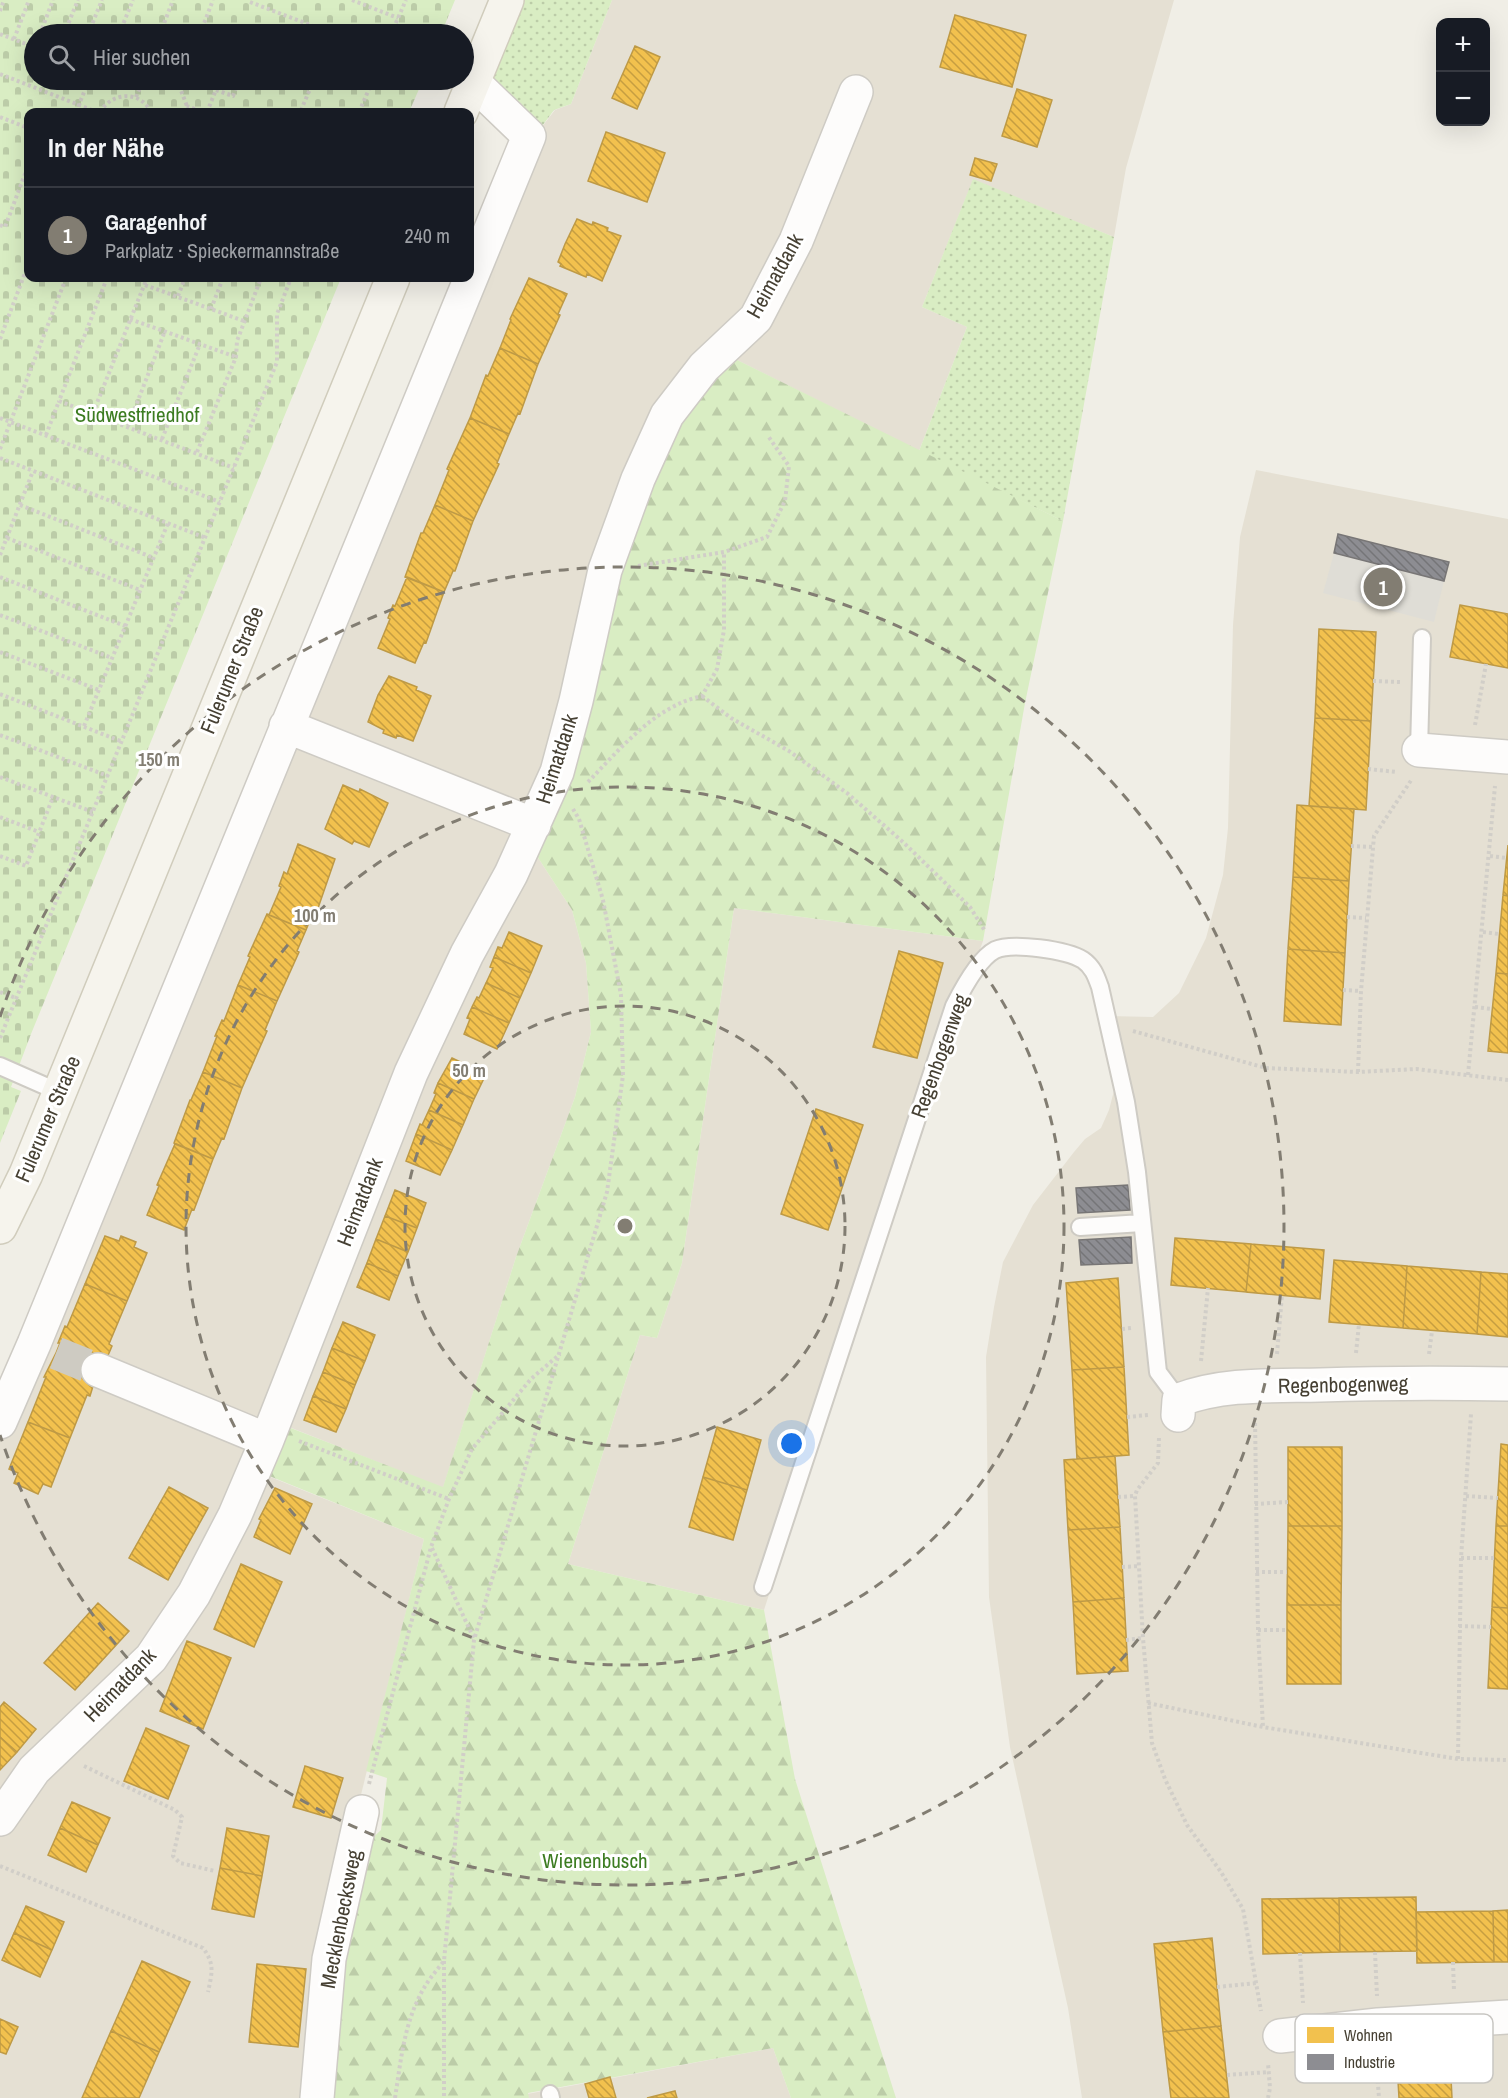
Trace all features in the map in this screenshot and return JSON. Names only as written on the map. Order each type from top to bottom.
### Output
[{"type":"main road","points":[[474,80],[507,0]]},
{"type":"main road","points":[[463,108],[470,90]]},
{"type":"main road","name":"Fulerumer Straße","points":[[0,1227],[26,1174],[60,1092],[391,282]]},
{"type":"street","points":[[474,83],[529,136],[474,270]]},
{"type":"street","name":"Heimatdank","points":[[0,1819],[34,1770],[151,1658],[194,1594],[235,1515],[281,1439],[411,1073],[467,954],[511,874],[557,771],[574,711],[605,570],[638,480],[668,415],[704,367],[756,318],[796,242],[856,92]]},
{"type":"street","points":[[0,1422],[469,282]]},
{"type":"street","points":[[286,726],[534,825]]},
{"type":"street","points":[[1417,762],[1492,755]]},
{"type":"street","points":[[98,1370],[281,1439]]},
{"type":"street","name":"Regenbogenweg","points":[[1179,1410],[1267,1386],[1508,1384]]},
{"type":"street","name":"Mecklenbecksweg","points":[[317,2098],[329,1959],[362,1812]]},
{"type":"street","points":[[1493,2018],[1508,2017]]},
{"type":"street","points":[[1279,2037],[1295,2035]]},
{"type":"lane","points":[[1417,762],[1422,638]]},
{"type":"lane","points":[[995,951],[1027,948],[1064,953],[1081,959],[1093,969],[1110,1025],[1126,1101],[1137,1172],[1158,1372],[1179,1410]]},
{"type":"lane","name":"Regenbogenweg","points":[[763,1587],[954,1006],[979,965],[995,951]]},
{"type":"lane","points":[[0,1066],[60,1092]]},
{"type":"lane","points":[[1080,1227],[1142,1223]]},
{"type":"path","points":[[0,11],[4,0]]},
{"type":"path","points":[[14,39],[29,0]]},
{"type":"path","points":[[44,24],[53,0]]},
{"type":"path","points":[[68,24],[78,0]]},
{"type":"path","points":[[92,24],[102,0]]},
{"type":"path","points":[[123,24],[133,0]]},
{"type":"path","points":[[164,24],[173,0]]},
{"type":"path","points":[[204,24],[213,0]]},
{"type":"path","points":[[352,0],[398,18]]},
{"type":"path","points":[[395,24],[406,0]]},
{"type":"path","points":[[250,2],[308,24]]},
{"type":"path","points":[[0,33],[24,43]]},
{"type":"path","points":[[0,74],[24,83]]},
{"type":"path","points":[[41,90],[87,108]]},
{"type":"path","points":[[78,108],[85,90]]},
{"type":"path","points":[[136,98],[139,90]]},
{"type":"path","points":[[181,90],[187,106],[192,108]]},
{"type":"path","points":[[209,108],[216,90],[233,96],[235,90]]},
{"type":"path","points":[[303,108],[310,90]]},
{"type":"path","points":[[361,108],[369,90]]},
{"type":"path","points":[[102,108],[118,97],[127,96],[144,102],[148,108]]},
{"type":"path","points":[[0,117],[24,126]]},
{"type":"path","points":[[0,225],[5,227],[24,177]]},
{"type":"path","points":[[0,339],[24,276]]},
{"type":"path","points":[[0,449],[64,282]]},
{"type":"path","points":[[46,435],[105,282]]},
{"type":"path","points":[[93,413],[145,282]]},
{"type":"path","points":[[178,297],[184,282]]},
{"type":"path","points":[[211,309],[221,282]]},
{"type":"path","points":[[197,452],[236,357],[237,340],[259,282]]},
{"type":"path","points":[[0,1038],[278,362],[276,314],[289,282]]},
{"type":"path","points":[[144,285],[244,321]]},
{"type":"path","points":[[130,319],[236,357]]},
{"type":"path","points":[[128,426],[165,331]]},
{"type":"path","points":[[162,439],[201,344]]},
{"type":"path","points":[[59,400],[234,468]]},
{"type":"path","points":[[0,418],[220,502]]},
{"type":"path","points":[[605,570],[657,564],[724,552],[767,537],[785,501],[789,466],[768,436]]},
{"type":"path","points":[[0,458],[206,538]]},
{"type":"path","points":[[0,555],[33,471]]},
{"type":"path","points":[[20,505],[154,558]]},
{"type":"path","points":[[84,726],[168,523]]},
{"type":"path","points":[[7,538],[140,591]]},
{"type":"path","points":[[702,696],[717,669],[724,630],[724,552]]},
{"type":"path","points":[[0,577],[125,626]]},
{"type":"path","points":[[0,615],[112,658]]},
{"type":"path","points":[[0,652],[99,690]]},
{"type":"path","points":[[1468,1075],[1490,856],[1492,755],[1486,664]]},
{"type":"path","points":[[0,694],[123,742]]},
{"type":"path","points":[[585,785],[655,718],[671,706],[702,696],[731,718],[789,751],[847,793],[903,842],[970,907],[995,951]]},
{"type":"path","points":[[0,735],[108,776]]},
{"type":"path","points":[[1368,769],[1417,762]]},
{"type":"path","points":[[1358,1072],[1361,991],[1374,836],[1417,762]]},
{"type":"path","points":[[0,777],[93,812]]},
{"type":"path","points":[[0,856],[26,866],[53,797]]},
{"type":"path","points":[[444,2098],[444,1961],[474,1640],[607,1192],[623,1075],[621,995],[603,900],[579,819],[571,805]]},
{"type":"path","points":[[0,817],[39,832]]},
{"type":"path","points":[[1352,846],[1373,847]]},
{"type":"path","points":[[1490,856],[1507,858]]},
{"type":"path","points":[[1347,917],[1366,918]]},
{"type":"path","points":[[1483,932],[1499,934]]},
{"type":"path","points":[[1343,990],[1361,991]]},
{"type":"path","points":[[0,992],[16,998]]},
{"type":"path","points":[[1475,1007],[1492,1009]]},
{"type":"path","points":[[1110,1025],[1266,1068],[1358,1072],[1416,1069],[1508,1080]]},
{"type":"path","points":[[1208,1288],[1179,1410],[1158,1463],[1137,1490],[1136,1496],[1148,1703],[1152,1743],[1164,1779],[1187,1825],[1221,1872],[1243,1909],[1257,1983],[1279,2037]]},
{"type":"path","points":[[1263,1727],[1255,1504],[1267,1386],[1276,1363],[1282,1295]]},
{"type":"path","points":[[362,1812],[431,1547],[449,1499],[472,1449],[531,1378],[561,1353]]},
{"type":"path","points":[[1458,1759],[1461,1558],[1473,1384]]},
{"type":"path","points":[[281,1439],[449,1499]]},
{"type":"path","points":[[1118,1497],[1136,1496]]},
{"type":"path","points":[[1466,1496],[1498,1497]]},
{"type":"path","points":[[1255,1504],[1288,1502]]},
{"type":"path","points":[[431,1547],[474,1640]]},
{"type":"path","points":[[1461,1558],[1495,1558]]},
{"type":"path","points":[[1122,1567],[1140,1566]]},
{"type":"path","points":[[1256,1572],[1287,1572]]},
{"type":"path","points":[[1459,1626],[1491,1627]]},
{"type":"path","points":[[1258,1630],[1287,1630]]},
{"type":"path","points":[[1126,1640],[1143,1638]]},
{"type":"path","points":[[1148,1703],[1263,1727],[1458,1759],[1508,1760]]},
{"type":"path","points":[[53,1752],[176,1810],[182,1817],[173,1856],[180,1863],[215,1871]]},
{"type":"path","points":[[0,1866],[202,1948],[211,1958],[212,1973],[208,1992]]},
{"type":"path","points":[[1376,1952],[1376,2014]]},
{"type":"path","points":[[1268,2098],[1269,2072],[1300,1953]]},
{"type":"path","points":[[395,2098],[404,2041],[412,2014],[424,1988],[444,1961]]},
{"type":"path","points":[[1217,1987],[1257,1983]]},
{"type":"path","points":[[1227,2075],[1269,2072]]},
{"type":"path","points":[[1378,2083],[1379,2098]]},
{"type":"shaded area","points":[[612,0],[1174,0],[1126,168],[1114,237],[973,180],[922,307],[967,327],[919,451],[727,355],[533,850],[572,910],[586,963],[591,1032],[575,1097],[516,1257],[443,1488],[284,1425],[263,1474],[424,1539],[324,1945],[312,2098],[0,2098],[0,1433],[534,137],[555,110],[571,104]]},
{"type":"shaded area","points":[[1256,470],[1508,519],[1508,2098],[1082,2098],[1068,2008],[1010,1747],[989,1597],[986,1357],[994,1307],[1003,1262],[1033,1205],[1085,1139],[1101,1128],[1109,1110],[1116,1083],[1108,1016],[1153,1017],[1179,993],[1206,938],[1223,875],[1228,828],[1233,625],[1240,537]]},
{"type":"shaded area","points":[[1334,553],[1444,581],[1434,622],[1323,593]]},
{"type":"shaded area","points":[[734,908],[983,941],[958,1010],[764,1610],[568,1564],[640,1335],[657,1338],[682,1263]]},
{"type":"shaded area","points":[[773,2048],[791,2098],[529,2098],[527,2094]]},
{"type":"green space","name":"Südwestfriedhof","points":[[0,0],[455,0],[445,24],[24,24],[24,90],[419,90],[411,108],[24,108],[24,282],[339,282],[31,1034],[11,1087],[21,1091],[0,1143]]},
{"type":"green space","points":[[520,0],[612,0],[571,104],[554,110],[534,137],[484,87]]},
{"type":"green space","points":[[973,179],[1114,237],[1063,521],[919,451],[967,327],[922,307]]},
{"type":"green space","name":"Wienenbusch","points":[[727,355],[1063,521],[1025,703],[983,941],[734,908],[682,1263],[657,1338],[640,1335],[568,1564],[764,1610],[795,1779],[896,2098],[791,2098],[773,2048],[528,2093],[529,2098],[323,2098],[361,1849],[381,1830],[387,1778],[366,1771],[424,1539],[262,1473],[283,1425],[443,1487],[516,1257],[575,1097],[591,1032],[586,963],[572,910],[533,850],[628,526],[675,417]]},
{"type":"building: Wohnen","points":[[955,15],[1026,35],[1012,87],[940,67]]},
{"type":"building: Wohnen","points":[[635,46],[660,57],[637,109],[612,98]]},
{"type":"building: Wohnen","points":[[1017,89],[1052,100],[1037,147],[1002,136]]},
{"type":"building: Wohnen","points":[[606,132],[665,153],[647,202],[588,181]]},
{"type":"building: Wohnen","points":[[975,158],[997,164],[991,181],[970,175]]},
{"type":"building: Wohnen","points":[[577,219],[592,225],[593,222],[621,236],[602,281],[560,266],[558,262]]},
{"type":"building: Wohnen","points":[[529,278],[567,294],[538,364],[500,348],[510,319]]},
{"type":"building: Wohnen","points":[[500,348],[538,364],[520,414],[518,413],[509,434],[470,418],[486,375],[488,376]]},
{"type":"building: Wohnen","points":[[470,418],[509,434],[497,463],[499,464],[473,521],[435,505],[449,470],[447,469]]},
{"type":"building: Wohnen","points":[[435,505],[473,521],[455,571],[444,592],[405,577],[421,533]]},
{"type":"building: Wohnen","points":[[407,577],[444,592],[426,643],[424,642],[415,663],[378,648],[393,605],[395,606]]},
{"type":"building: Wohnen","points":[[1460,605],[1508,614],[1508,668],[1450,657]]},
{"type":"building: Wohnen","points":[[1319,629],[1376,632],[1371,721],[1315,718]]},
{"type":"building: Wohnen","points":[[389,676],[417,687],[416,690],[431,696],[413,741],[383,733],[384,730],[368,722],[378,695]]},
{"type":"building: Wohnen","points":[[1315,718],[1371,721],[1366,810],[1309,806]]},
{"type":"building: Wohnen","points":[[343,785],[359,792],[360,789],[388,803],[369,847],[354,841],[352,844],[325,829]]},
{"type":"building: Wohnen","points":[[1297,805],[1354,809],[1349,881],[1293,877]]},
{"type":"building: Wohnen","points":[[298,844],[335,859],[317,911],[314,910],[306,930],[269,915],[281,887],[279,886],[284,872],[287,874]]},
{"type":"building: Wohnen","points":[[1508,845],[1508,896],[1503,895]]},
{"type":"building: Wohnen","points":[[1293,877],[1349,881],[1345,953],[1288,949]]},
{"type":"building: Wohnen","points":[[1503,895],[1508,896],[1508,974],[1496,973]]},
{"type":"building: Wohnen","points":[[267,914],[306,930],[297,951],[299,952],[277,1001],[238,985]]},
{"type":"building: Wohnen","points":[[509,932],[542,946],[531,973],[494,957],[498,947],[502,948]]},
{"type":"building: Wohnen","points":[[1288,949],[1345,953],[1341,1025],[1284,1021]]},
{"type":"building: Wohnen","points":[[899,951],[943,963],[917,1058],[873,1047]]},
{"type":"building: Wohnen","points":[[494,957],[531,973],[520,998],[486,983],[493,968],[490,967]]},
{"type":"building: Wohnen","points":[[1496,973],[1508,974],[1508,1053],[1488,1051]]},
{"type":"building: Wohnen","points":[[486,983],[520,998],[509,1023],[472,1007]]},
{"type":"building: Wohnen","points":[[238,985],[277,1001],[265,1030],[267,1031],[242,1088],[203,1072],[217,1036],[215,1036],[222,1020],[224,1021]]},
{"type":"building: Wohnen","points":[[472,1007],[509,1023],[497,1049],[464,1034]]},
{"type":"building: Wohnen","points":[[452,1058],[486,1074],[474,1099],[438,1083]]},
{"type":"building: Wohnen","points":[[203,1072],[242,1088],[224,1139],[222,1138],[213,1159],[174,1143]]},
{"type":"building: Wohnen","points":[[438,1083],[474,1099],[463,1125],[429,1110]]},
{"type":"building: Wohnen","points":[[816,1109],[863,1125],[828,1230],[781,1214]]},
{"type":"building: Wohnen","points":[[429,1110],[463,1125],[452,1150],[416,1134]]},
{"type":"building: Wohnen","points":[[416,1134],[452,1150],[440,1175],[406,1161]]},
{"type":"building: Wohnen","points":[[175,1144],[213,1159],[184,1230],[147,1215]]},
{"type":"building: Wohnen","points":[[395,1190],[426,1203],[417,1228],[385,1216]]},
{"type":"building: Wohnen","points":[[385,1216],[417,1228],[408,1252],[376,1239]]},
{"type":"building: Wohnen","points":[[105,1236],[119,1241],[121,1236],[136,1242],[134,1247],[147,1253],[127,1301],[85,1284]]},
{"type":"building: Wohnen","points":[[1175,1238],[1251,1244],[1246,1292],[1171,1285]]},
{"type":"building: Wohnen","points":[[376,1239],[408,1252],[398,1276],[367,1263]]},
{"type":"building: Wohnen","points":[[1251,1244],[1324,1250],[1320,1299],[1246,1292]]},
{"type":"building: Wohnen","points":[[1334,1260],[1407,1266],[1403,1328],[1329,1322]]},
{"type":"building: Wohnen","points":[[367,1263],[398,1276],[389,1300],[357,1287]]},
{"type":"building: Wohnen","points":[[1407,1266],[1481,1272],[1477,1334],[1403,1328]]},
{"type":"building: Wohnen","points":[[1481,1272],[1508,1274],[1508,1337],[1477,1334]]},
{"type":"building: Wohnen","points":[[1118,1278],[1124,1367],[1072,1370],[1066,1283]]},
{"type":"building: Wohnen","points":[[85,1284],[127,1301],[109,1344],[112,1346],[106,1360],[98,1370],[56,1353],[65,1326],[67,1327]]},
{"type":"building: Wohnen","points":[[343,1322],[375,1335],[365,1361],[332,1348]]},
{"type":"building: Wohnen","points":[[332,1348],[365,1361],[355,1385],[323,1372]]},
{"type":"building: Wohnen","points":[[56,1353],[98,1370],[90,1396],[87,1395],[70,1438],[28,1422],[46,1377],[44,1377]]},
{"type":"building: Wohnen","points":[[1124,1367],[1129,1455],[1077,1459],[1072,1370]]},
{"type":"building: Wohnen","points":[[323,1372],[355,1385],[346,1409],[313,1396]]},
{"type":"building: Wohnen","points":[[313,1396],[346,1409],[336,1432],[304,1420]]},
{"type":"building: Wohnen","points":[[28,1422],[70,1438],[51,1487],[43,1484],[38,1494],[14,1483],[18,1473],[9,1469]]},
{"type":"building: Wohnen","points":[[717,1427],[761,1440],[747,1490],[703,1477]]},
{"type":"building: Wohnen","points":[[1501,1444],[1508,1445],[1508,1526],[1496,1526]]},
{"type":"building: Wohnen","points":[[1288,1447],[1342,1447],[1342,1526],[1288,1526]]},
{"type":"building: Wohnen","points":[[1115,1456],[1120,1527],[1068,1530],[1064,1460]]},
{"type":"building: Wohnen","points":[[703,1477],[747,1490],[733,1540],[689,1527]]},
{"type":"building: Wohnen","points":[[169,1487],[208,1508],[168,1580],[129,1558]]},
{"type":"building: Wohnen","points":[[275,1488],[312,1504],[290,1554],[254,1537],[261,1520],[259,1519]]},
{"type":"building: Wohnen","points":[[1288,1526],[1342,1526],[1341,1605],[1287,1605]]},
{"type":"building: Wohnen","points":[[1496,1526],[1508,1526],[1508,1608],[1492,1607]]},
{"type":"building: Wohnen","points":[[1120,1527],[1124,1598],[1073,1602],[1068,1530]]},
{"type":"building: Wohnen","points":[[241,1564],[282,1582],[254,1647],[214,1629]]},
{"type":"building: Wohnen","points":[[1124,1598],[1128,1671],[1077,1674],[1073,1602]]},
{"type":"building: Wohnen","points":[[98,1603],[129,1631],[75,1690],[44,1663]]},
{"type":"building: Wohnen","points":[[1287,1605],[1341,1605],[1341,1684],[1287,1684]]},
{"type":"building: Wohnen","points":[[1492,1607],[1508,1608],[1508,1689],[1488,1688]]},
{"type":"building: Wohnen","points":[[187,1641],[231,1658],[203,1729],[160,1711]]},
{"type":"building: Wohnen","points":[[4,1702],[36,1729],[17,1752],[0,1737],[0,1707]]},
{"type":"building: Wohnen","points":[[146,1728],[189,1746],[168,1799],[124,1781]]},
{"type":"building: Wohnen","points":[[0,1737],[17,1752],[0,1770]]},
{"type":"building: Wohnen","points":[[305,1766],[343,1778],[331,1818],[293,1807]]},
{"type":"building: Wohnen","points":[[72,1802],[110,1818],[98,1845],[60,1828]]},
{"type":"building: Wohnen","points":[[60,1828],[98,1845],[86,1872],[48,1855]]},
{"type":"building: Wohnen","points":[[227,1828],[269,1836],[262,1876],[220,1868]]},
{"type":"building: Wohnen","points":[[220,1868],[262,1876],[254,1917],[212,1909]]},
{"type":"building: Wohnen","points":[[1416,1897],[1417,1951],[1340,1952],[1339,1898]]},
{"type":"building: Wohnen","points":[[1339,1898],[1340,1952],[1263,1954],[1262,1899]]},
{"type":"building: Wohnen","points":[[26,1906],[64,1922],[52,1950],[14,1933]]},
{"type":"building: Wohnen","points":[[1508,1910],[1508,1962],[1494,1962],[1493,1911]]},
{"type":"building: Wohnen","points":[[1493,1911],[1494,1962],[1417,1963],[1416,1912]]},
{"type":"building: Wohnen","points":[[14,1933],[52,1950],[40,1977],[2,1960]]},
{"type":"building: Wohnen","points":[[1212,1938],[1221,2026],[1163,2032],[1154,1944]]},
{"type":"building: Wohnen","points":[[142,1961],[190,1982],[159,2052],[111,2031]]},
{"type":"building: Wohnen","points":[[257,1964],[306,1969],[298,2047],[249,2042]]},
{"type":"building: Wohnen","points":[[0,2019],[18,2027],[6,2054],[0,2052]]},
{"type":"building: Wohnen","points":[[1221,2026],[1229,2098],[1171,2098],[1163,2032]]},
{"type":"building: Wohnen","points":[[111,2031],[159,2052],[139,2098],[82,2098]]},
{"type":"building: Wohnen","points":[[610,2077],[616,2098],[589,2098],[585,2084]]},
{"type":"building: Wohnen","points":[[1398,2083],[1451,2083],[1452,2098],[1399,2098]]},
{"type":"building: Wohnen","points":[[675,2091],[677,2098],[647,2098]]},
{"type":"building: Industrie","points":[[1338,534],[1449,562],[1444,581],[1334,553]]},
{"type":"building: Industrie","points":[[1128,1185],[1130,1210],[1078,1213],[1076,1188]]},
{"type":"building: Industrie","points":[[1131,1237],[1132,1263],[1081,1265],[1079,1240]]},
{"type":"tunnel","points":[[56,1353],[98,1370]]},
{"type":"place","name":"Garagenhof","points":[[1383,587]]}]
